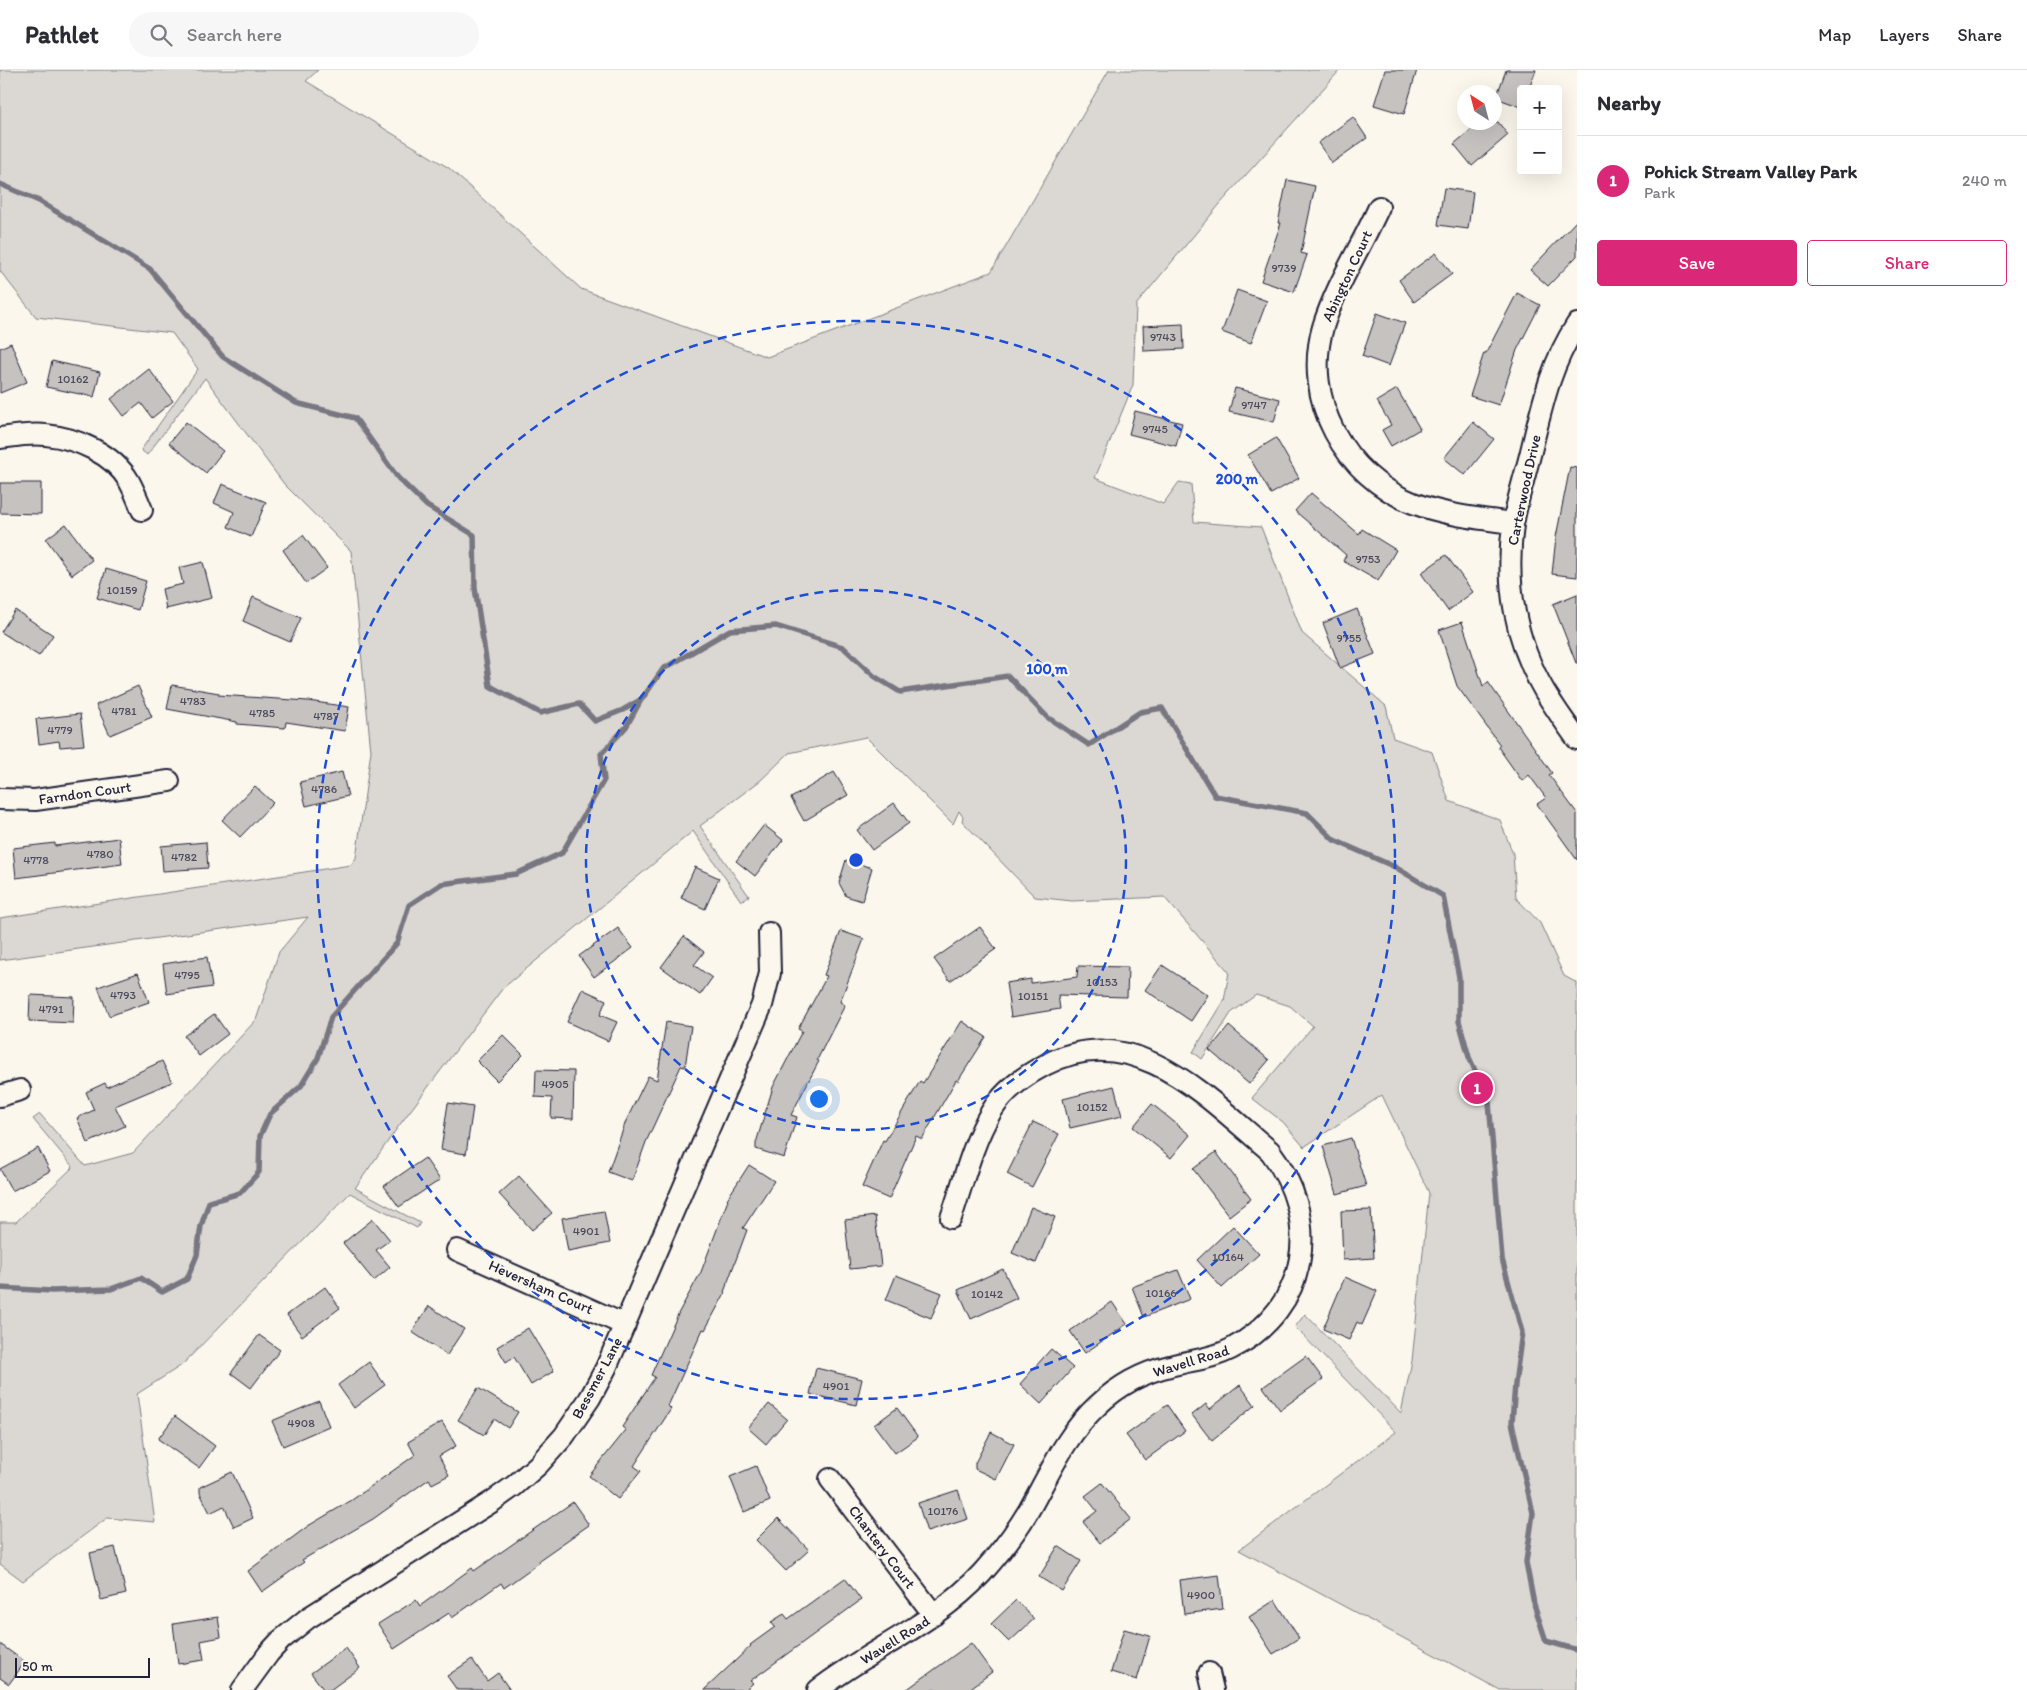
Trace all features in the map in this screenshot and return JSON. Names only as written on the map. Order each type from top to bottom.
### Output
[{"type":"street","name":"Abington Court","points":[[1379,207],[1329,309],[1323,329],[1318,362],[1319,385],[1323,404],[1332,428],[1349,456],[1369,477],[1392,492],[1414,503],[1435,509],[1514,523]]},
{"type":"street","name":"Carterwood Drive","points":[[1577,324],[1571,347],[1549,379],[1514,523],[1510,553],[1510,585],[1518,631],[1529,660],[1545,692],[1577,739]]},
{"type":"street","points":[[0,438],[24,434],[46,434],[70,439],[85,445],[109,459],[128,480],[142,510]]},
{"type":"street","name":"Farndon Court","points":[[0,799],[35,800],[169,781]]},
{"type":"street","name":"Bessmer Lane","points":[[242,1690],[281,1640],[308,1618],[493,1501],[538,1464],[564,1436],[590,1398],[606,1368],[762,1005],[770,973],[768,933]]},
{"type":"street","name":"Wavell Road","points":[[818,1690],[852,1666],[911,1631],[965,1590],[1000,1552],[1027,1512],[1066,1441],[1098,1404],[1132,1381],[1171,1365],[1212,1357],[1230,1350],[1266,1324],[1288,1295],[1302,1250],[1302,1227],[1298,1202],[1282,1166],[1270,1151],[1176,1074],[1142,1057],[1110,1052],[1081,1053],[1052,1061],[1029,1073],[1007,1092],[992,1109],[981,1130],[951,1218]]},
{"type":"street","points":[[0,1096],[20,1090]]},
{"type":"street","name":"Heversham Court","points":[[456,1250],[625,1324]]},
{"type":"street","name":"Chantery Court","points":[[830,1479],[934,1615]]},
{"type":"shaded area","points":[[0,70],[318,70],[306,81],[449,168],[581,289],[767,357],[991,272],[1109,70],[1340,70],[1220,204],[1136,305],[1133,385],[1095,478],[1163,504],[1179,482],[1191,484],[1194,522],[1261,527],[1302,633],[1386,706],[1393,738],[1432,752],[1449,801],[1500,820],[1513,854],[1516,898],[1540,923],[1564,976],[1577,983],[1577,1690],[1500,1690],[1239,1550],[1396,1432],[1295,1327],[1305,1314],[1401,1413],[1412,1361],[1429,1193],[1382,1095],[1304,1147],[1283,1122],[1252,1098],[1313,1026],[1290,1006],[1256,995],[1231,1013],[1202,1059],[1193,1052],[1224,1001],[1229,972],[1164,897],[1072,901],[1035,897],[962,821],[963,817],[959,811],[953,824],[866,737],[789,753],[761,780],[700,826],[749,896],[741,901],[693,831],[503,988],[398,1127],[355,1188],[420,1223],[417,1228],[350,1193],[182,1365],[137,1394],[155,1522],[107,1518],[23,1581],[0,1564],[0,1222],[16,1222],[73,1167],[33,1119],[40,1114],[85,1166],[133,1153],[256,1020],[279,952],[308,917],[0,960],[0,918],[351,865],[356,858],[371,751],[351,551],[284,484],[205,378],[147,455],[141,450],[198,369],[172,333],[36,317],[0,271]]},
{"type":"building","points":[[1385,70],[1417,70],[1404,114],[1374,105]]},
{"type":"building","points":[[1506,70],[1536,70],[1530,85],[1517,85],[1517,106],[1502,100],[1501,85]]},
{"type":"building","points":[[1353,117],[1367,138],[1332,163],[1318,143]]},
{"type":"building","points":[[1502,127],[1508,135],[1472,166],[1454,144],[1471,130],[1502,130]]},
{"type":"building","points":[[1287,180],[1315,186],[1301,253],[1307,255],[1294,292],[1261,281],[1281,223],[1278,223]]},
{"type":"building","points":[[1444,188],[1473,192],[1468,229],[1438,225]]},
{"type":"building","points":[[1577,220],[1577,256],[1548,286],[1530,270]]},
{"type":"building","points":[[1436,253],[1452,274],[1414,302],[1399,280]]},
{"type":"building","points":[[1237,290],[1267,301],[1251,343],[1222,332]]},
{"type":"building","points":[[1517,293],[1540,305],[1517,350],[1499,405],[1470,396],[1484,353],[1486,353]]},
{"type":"building","points":[[1377,313],[1405,323],[1389,366],[1362,356]]},
{"type":"building","points":[[1183,324],[1184,349],[1144,351],[1143,326]]},
{"type":"building","points":[[11,343],[27,382],[0,393],[0,348]]},
{"type":"building","points":[[52,361],[100,372],[94,397],[46,387]]},
{"type":"building","points":[[149,369],[173,401],[152,418],[141,403],[124,416],[111,399]]},
{"type":"building","points":[[1235,388],[1280,399],[1274,422],[1229,412]]},
{"type":"building","points":[[1397,389],[1420,429],[1391,446],[1382,430],[1391,425],[1377,401]]},
{"type":"building","points":[[1135,411],[1182,423],[1176,446],[1129,434]]},
{"type":"building","points":[[186,422],[223,451],[206,473],[169,443]]},
{"type":"building","points":[[1473,422],[1494,439],[1465,475],[1444,458]]},
{"type":"building","points":[[1276,438],[1299,478],[1271,494],[1248,455]]},
{"type":"building","points":[[1570,467],[1577,468],[1577,577],[1552,574],[1556,537]]},
{"type":"building","points":[[0,483],[41,483],[41,514],[0,513]]},
{"type":"building","points":[[222,484],[266,502],[251,537],[228,527],[234,512],[214,503]]},
{"type":"building","points":[[1311,493],[1359,534],[1362,529],[1396,550],[1378,581],[1343,561],[1346,555],[1295,511]]},
{"type":"building","points":[[66,524],[92,560],[72,575],[46,539]]},
{"type":"building","points":[[303,535],[327,568],[306,583],[283,550]]},
{"type":"building","points":[[1446,555],[1473,592],[1448,611],[1421,573]]},
{"type":"building","points":[[203,562],[212,598],[166,609],[162,589],[183,584],[179,568]]},
{"type":"building","points":[[106,569],[146,581],[138,610],[97,598]]},
{"type":"building","points":[[1577,594],[1577,663],[1576,663],[1553,604]]},
{"type":"building","points":[[253,597],[301,618],[290,642],[243,621]]},
{"type":"building","points":[[1357,609],[1375,654],[1340,668],[1323,623]]},
{"type":"building","points":[[15,610],[53,635],[39,656],[1,632]]},
{"type":"building","points":[[1462,622],[1483,686],[1488,682],[1552,773],[1549,775],[1577,813],[1577,860],[1537,804],[1546,798],[1529,775],[1522,781],[1498,747],[1500,745],[1457,686],[1439,630]]},
{"type":"building","points":[[172,685],[219,693],[218,695],[308,701],[349,707],[345,731],[286,722],[285,728],[237,724],[237,722],[167,709]]},
{"type":"building","points":[[138,686],[152,717],[110,735],[96,705]]},
{"type":"building","points":[[80,714],[84,745],[60,747],[59,741],[39,744],[36,719]]},
{"type":"building","points":[[342,772],[348,796],[306,806],[300,782]]},
{"type":"building","points":[[834,772],[848,795],[804,821],[791,798]]},
{"type":"building","points":[[255,786],[273,803],[240,837],[222,820]]},
{"type":"building","points":[[894,803],[909,823],[872,850],[857,830]]},
{"type":"building","points":[[764,825],[783,840],[755,876],[736,861]]},
{"type":"building","points":[[119,838],[122,864],[16,878],[13,848],[55,843],[55,846]]},
{"type":"building","points":[[206,842],[208,868],[163,871],[161,846]]},
{"type":"building","points":[[846,860],[872,868],[862,901],[846,896],[839,883]]},
{"type":"building","points":[[695,867],[719,878],[705,909],[681,898]]},
{"type":"building","points":[[980,927],[996,949],[950,981],[934,959]]},
{"type":"building","points":[[618,928],[633,948],[594,977],[579,956]]},
{"type":"building","points":[[841,931],[864,939],[840,1002],[845,1005],[791,1115],[797,1117],[784,1158],[756,1149],[756,1143],[773,1087],[802,1031],[798,1029],[827,976],[824,975]]},
{"type":"building","points":[[684,936],[704,952],[694,965],[712,978],[700,995],[661,967]]},
{"type":"building","points":[[207,957],[212,987],[167,994],[163,964]]},
{"type":"building","points":[[1162,965],[1208,995],[1191,1021],[1145,990]]},
{"type":"building","points":[[1078,966],[1128,967],[1127,997],[1058,995],[1060,1009],[1011,1017],[1006,983],[1031,979],[1031,983],[1077,977]]},
{"type":"building","points":[[138,973],[149,1002],[109,1016],[98,987]]},
{"type":"building","points":[[582,989],[606,1000],[600,1015],[617,1022],[608,1041],[567,1022]]},
{"type":"building","points":[[30,995],[74,997],[73,1023],[29,1021]]},
{"type":"building","points":[[214,1014],[228,1034],[199,1056],[184,1036]]},
{"type":"building","points":[[962,1021],[986,1037],[958,1081],[956,1080],[922,1139],[916,1136],[889,1199],[862,1187],[883,1140],[885,1141],[920,1081],[923,1083]]},
{"type":"building","points":[[666,1022],[691,1026],[685,1067],[681,1066],[646,1142],[632,1181],[608,1172],[626,1121],[648,1076],[657,1080]]},
{"type":"building","points":[[1229,1026],[1269,1060],[1249,1084],[1209,1050]]},
{"type":"building","points":[[503,1035],[523,1055],[497,1081],[477,1061]]},
{"type":"building","points":[[162,1061],[172,1082],[115,1106],[125,1126],[88,1143],[77,1118],[94,1110],[86,1092],[105,1083],[107,1087]]},
{"type":"building","points":[[536,1070],[574,1071],[573,1119],[551,1118],[552,1098],[535,1097]]},
{"type":"building","points":[[1114,1086],[1122,1116],[1070,1128],[1063,1099]]},
{"type":"building","points":[[448,1103],[473,1107],[466,1154],[441,1150]]},
{"type":"building","points":[[1152,1104],[1190,1135],[1171,1158],[1133,1127]]},
{"type":"building","points":[[1033,1122],[1059,1134],[1032,1187],[1007,1174]]},
{"type":"building","points":[[1351,1138],[1366,1186],[1337,1194],[1323,1146]]},
{"type":"building","points":[[38,1148],[50,1171],[12,1191],[0,1169]]},
{"type":"building","points":[[1216,1152],[1251,1199],[1229,1216],[1193,1169]]},
{"type":"building","points":[[425,1158],[440,1180],[399,1207],[384,1186]]},
{"type":"building","points":[[749,1165],[774,1181],[743,1228],[747,1230],[725,1293],[705,1330],[703,1329],[668,1406],[671,1409],[634,1466],[641,1471],[618,1499],[589,1476],[626,1430],[622,1427],[655,1377],[651,1375],[679,1312],[701,1272],[727,1199]]},
{"type":"building","points":[[519,1176],[552,1213],[532,1230],[499,1194]]},
{"type":"building","points":[[1031,1207],[1055,1217],[1036,1263],[1012,1253]]},
{"type":"building","points":[[1371,1210],[1374,1258],[1343,1260],[1341,1211]]},
{"type":"building","points":[[604,1211],[610,1243],[568,1251],[562,1218]]},
{"type":"building","points":[[875,1216],[881,1266],[850,1269],[845,1220]]},
{"type":"building","points":[[373,1219],[390,1240],[376,1250],[390,1267],[374,1281],[343,1243]]},
{"type":"building","points":[[1233,1226],[1259,1254],[1222,1288],[1197,1260]]},
{"type":"building","points":[[1003,1269],[1017,1298],[971,1319],[958,1290]]},
{"type":"building","points":[[1178,1270],[1190,1299],[1144,1317],[1132,1287]]},
{"type":"building","points":[[896,1275],[942,1293],[931,1318],[886,1300]]},
{"type":"building","points":[[1345,1277],[1377,1291],[1362,1325],[1357,1322],[1349,1340],[1323,1329]]},
{"type":"building","points":[[325,1287],[340,1308],[302,1336],[287,1315]]},
{"type":"building","points":[[1112,1302],[1127,1324],[1085,1353],[1070,1331]]},
{"type":"building","points":[[429,1306],[464,1329],[447,1355],[412,1332]]},
{"type":"building","points":[[528,1328],[554,1371],[531,1385],[514,1357],[506,1362],[497,1347]]},
{"type":"building","points":[[259,1335],[280,1350],[251,1388],[231,1373]]},
{"type":"building","points":[[1051,1349],[1073,1368],[1041,1404],[1020,1384]]},
{"type":"building","points":[[1306,1356],[1323,1379],[1280,1410],[1263,1387]]},
{"type":"building","points":[[369,1362],[385,1385],[354,1408],[338,1385]]},
{"type":"building","points":[[816,1368],[862,1379],[856,1405],[810,1394]]},
{"type":"building","points":[[1240,1385],[1255,1405],[1212,1441],[1192,1415],[1206,1404],[1210,1409]]},
{"type":"building","points":[[478,1388],[518,1412],[508,1428],[494,1419],[484,1435],[458,1420]]},
{"type":"building","points":[[319,1401],[329,1426],[283,1446],[272,1421]]},
{"type":"building","points":[[769,1404],[787,1419],[766,1444],[748,1428]]},
{"type":"building","points":[[1167,1405],[1185,1431],[1145,1460],[1126,1435]]},
{"type":"building","points":[[897,1408],[918,1437],[895,1453],[874,1425]]},
{"type":"building","points":[[175,1416],[215,1446],[199,1468],[158,1439]]},
{"type":"building","points":[[442,1422],[456,1446],[439,1456],[449,1475],[432,1484],[429,1479],[373,1519],[302,1560],[304,1562],[262,1592],[248,1571],[308,1526],[352,1500],[415,1455],[408,1442]]},
{"type":"building","points":[[991,1432],[1014,1444],[996,1479],[975,1469],[975,1463]]},
{"type":"building","points":[[756,1466],[770,1501],[744,1512],[730,1477]]},
{"type":"building","points":[[232,1472],[253,1518],[234,1527],[224,1506],[210,1513],[200,1493],[200,1487]]},
{"type":"building","points":[[1102,1483],[1131,1519],[1100,1543],[1083,1522],[1097,1511],[1085,1496]]},
{"type":"building","points":[[958,1490],[968,1519],[927,1532],[918,1503]]},
{"type":"building","points":[[573,1502],[589,1525],[539,1560],[540,1562],[504,1588],[501,1583],[452,1618],[449,1613],[394,1649],[378,1624],[416,1600],[420,1606],[472,1568],[474,1571]]},
{"type":"building","points":[[778,1518],[809,1550],[786,1571],[756,1540]]},
{"type":"building","points":[[1058,1546],[1081,1561],[1062,1591],[1039,1577]]},
{"type":"building","points":[[115,1547],[126,1594],[101,1600],[90,1553]]},
{"type":"building","points":[[1219,1575],[1223,1609],[1184,1614],[1180,1580]]},
{"type":"building","points":[[845,1578],[861,1600],[750,1681],[753,1683],[746,1690],[704,1690],[750,1645],[775,1627],[771,1622],[784,1614],[788,1619]]},
{"type":"building","points":[[1016,1600],[1034,1619],[1009,1642],[991,1624]]},
{"type":"building","points":[[1275,1600],[1299,1638],[1273,1654],[1249,1617]]},
{"type":"building","points":[[218,1617],[221,1637],[201,1641],[204,1660],[178,1664],[173,1624]]},
{"type":"building","points":[[1124,1629],[1150,1636],[1137,1680],[1111,1672]]},
{"type":"building","points":[[971,1643],[992,1672],[968,1690],[906,1690]]},
{"type":"building","points":[[0,1644],[25,1662],[9,1684],[0,1678]]},
{"type":"building","points":[[346,1648],[360,1668],[330,1690],[324,1690],[311,1673]]},
{"type":"building","points":[[472,1659],[487,1681],[498,1673],[510,1690],[457,1690],[447,1676]]},
{"type":"waterway","points":[[0,184],[39,201],[150,269],[223,357],[296,403],[355,418],[398,478],[427,506],[474,535],[475,588],[490,686],[540,713],[579,704],[595,721],[623,710],[642,699],[663,669],[730,630],[776,626],[843,647],[874,676],[900,692],[1008,676],[1047,717],[1089,745],[1140,712],[1162,708],[1215,796],[1307,813],[1334,840],[1395,867],[1443,896],[1459,977],[1459,1021],[1469,1057],[1489,1102],[1502,1259],[1522,1332],[1512,1423],[1533,1513],[1526,1562],[1534,1604],[1546,1641],[1577,1650]]},
{"type":"waterway","points":[[0,1288],[52,1291],[111,1289],[141,1278],[162,1292],[187,1279],[197,1255],[201,1226],[209,1202],[240,1193],[259,1172],[260,1136],[270,1114],[301,1086],[318,1058],[331,1017],[397,943],[409,905],[441,884],[516,874],[562,853],[604,780],[601,754],[626,727],[641,700]]},
{"type":"place","name":"Pohick Stream Valley Park","points":[[1477,1088]]}]
